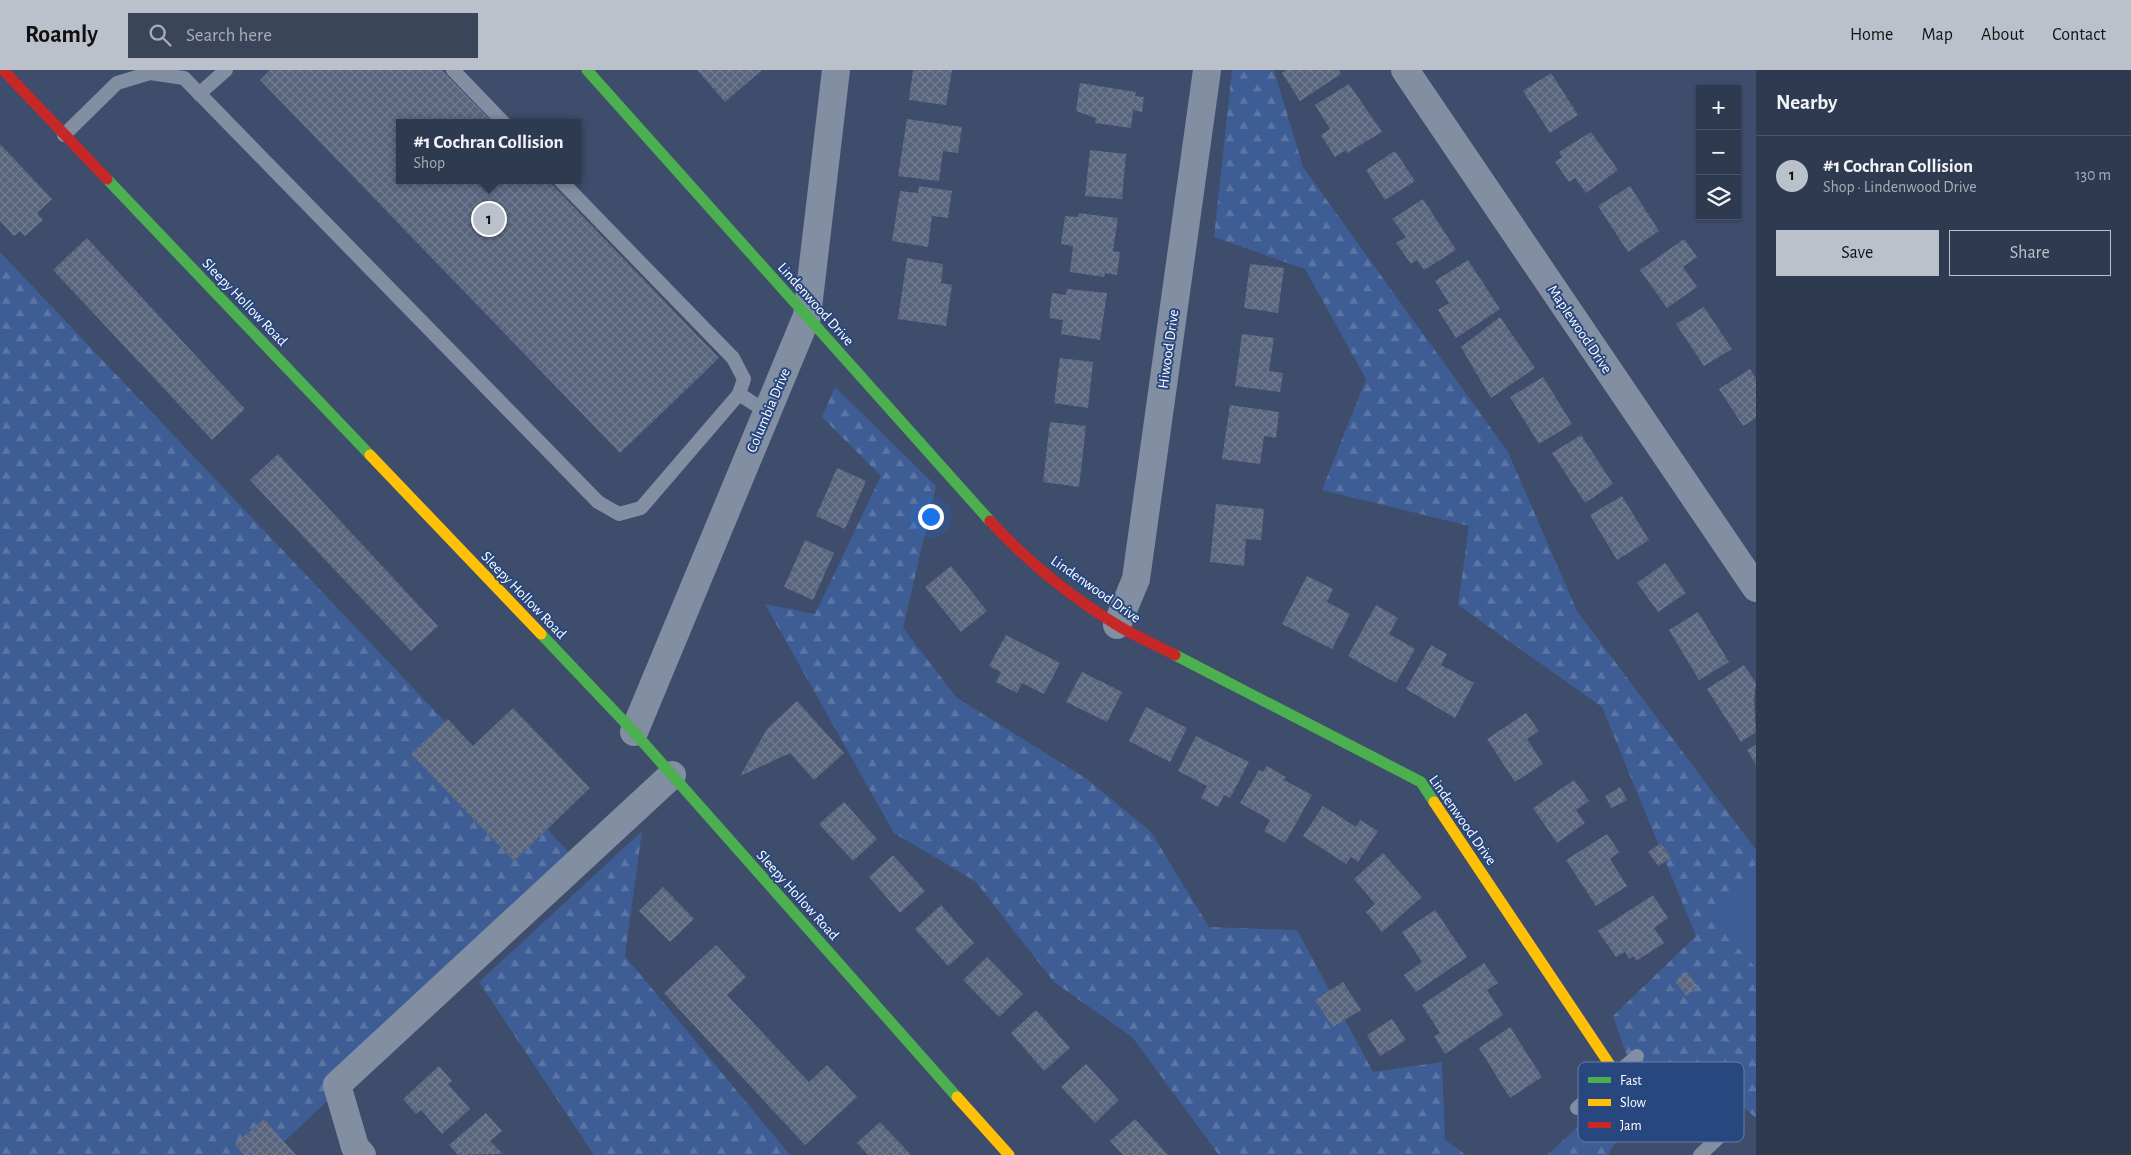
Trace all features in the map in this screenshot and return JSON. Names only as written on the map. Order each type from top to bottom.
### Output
[{"type":"street","name":"Sleepy Hollow Road","points":[[3,70],[634,732],[1009,1155]]},
{"type":"street","name":"Lindenwood Drive","points":[[588,70],[1004,536],[1058,582],[1117,625],[1421,782],[1608,1062]]},
{"type":"street","name":"Columbia Drive","points":[[634,732],[807,316],[836,70]]},
{"type":"street","name":"Hiwood Drive","points":[[1117,625],[1136,579],[1207,70]]},
{"type":"street","name":"Maplewood Drive","points":[[1405,70],[1756,588]]},
{"type":"street","points":[[362,1155],[355,1147],[337,1085],[672,775]]},
{"type":"lane","points":[[199,94],[226,70]]},
{"type":"lane","points":[[453,70],[500,119]]},
{"type":"lane","points":[[64,135],[117,83],[150,73],[184,78],[598,502],[619,514],[641,508],[740,394],[744,379],[733,358],[564,184]]},
{"type":"lane","points":[[740,394],[767,412]]},
{"type":"lane","points":[[1630,1062],[1637,1056]]},
{"type":"lane","points":[[1700,1155],[1714,1142]]},
{"type":"green space","points":[[1232,70],[1274,70],[1303,167],[1508,452],[1577,611],[1756,850],[1756,1118],[1744,1108],[1744,1062],[1629,1062],[1613,1016],[1696,936],[1602,707],[1458,605],[1469,526],[1322,490],[1366,379],[1305,269],[1214,237]]},
{"type":"green space","points":[[0,252],[579,863],[270,1155],[0,1155]]},
{"type":"green space","points":[[835,387],[936,486],[903,628],[957,698],[1087,779],[1151,832],[1209,927],[1297,930],[1373,1072],[1442,1062],[1445,1140],[1466,1155],[1219,1155],[1133,1038],[1054,982],[975,881],[894,833],[765,604],[815,614],[881,476],[822,417]]},
{"type":"green space","points":[[642,831],[625,956],[790,1155],[594,1155],[479,982]]},
{"type":"green space","points":[[1756,864],[1756,968],[1710,917]]},
{"type":"green space","points":[[1578,1126],[1578,1142],[1616,1142],[1608,1155],[1547,1155]]},
{"type":"building","points":[[270,70],[442,70],[489,119],[396,119],[396,184],[552,184],[719,358],[620,453],[260,80]]},
{"type":"building","points":[[697,70],[762,70],[725,102]]},
{"type":"building","points":[[913,70],[952,70],[946,105],[909,100]]},
{"type":"building","points":[[1286,70],[1339,70],[1341,74],[1300,101],[1282,73]]},
{"type":"building","points":[[1551,73],[1578,115],[1550,133],[1523,91]]},
{"type":"building","points":[[1080,83],[1136,92],[1135,96],[1144,97],[1142,112],[1133,110],[1131,128],[1095,123],[1096,118],[1076,111]]},
{"type":"building","points":[[1349,84],[1382,132],[1347,153],[1346,150],[1335,157],[1321,135],[1330,129],[1315,105]]},
{"type":"building","points":[[907,119],[962,127],[958,153],[943,151],[939,181],[898,176]]},
{"type":"building","points":[[1591,132],[1618,170],[1586,193],[1575,178],[1569,182],[1555,162],[1562,157],[1559,152]]},
{"type":"building","points":[[0,144],[52,199],[37,213],[43,220],[25,236],[20,231],[14,236],[0,221]]},
{"type":"building","points":[[1090,150],[1126,154],[1122,199],[1085,196]]},
{"type":"building","points":[[1395,151],[1415,181],[1385,200],[1366,170]]},
{"type":"building","points":[[919,186],[952,191],[948,218],[932,216],[928,247],[892,241],[900,191],[918,193]]},
{"type":"building","points":[[1630,186],[1659,231],[1628,252],[1598,206]]},
{"type":"building","points":[[1423,199],[1456,250],[1424,270],[1417,260],[1411,264],[1396,243],[1406,237],[1392,219]]},
{"type":"building","points":[[1078,213],[1118,218],[1113,251],[1120,252],[1117,275],[1105,273],[1104,277],[1070,272],[1073,246],[1061,244],[1065,216],[1078,217]]},
{"type":"building","points":[[87,238],[245,409],[212,440],[53,270]]},
{"type":"building","points":[[1684,239],[1697,257],[1683,267],[1697,287],[1667,308],[1640,270]]},
{"type":"building","points":[[907,258],[943,264],[941,283],[952,285],[946,326],[898,319]]},
{"type":"building","points":[[1468,260],[1500,309],[1456,338],[1438,310],[1449,303],[1435,281]]},
{"type":"building","points":[[1250,264],[1284,268],[1278,313],[1244,308]]},
{"type":"building","points":[[1067,289],[1107,293],[1100,340],[1061,334],[1063,320],[1049,318],[1052,293],[1066,295]]},
{"type":"building","points":[[1704,307],[1732,349],[1704,366],[1676,324]]},
{"type":"building","points":[[1500,317],[1535,368],[1491,398],[1461,347]]},
{"type":"building","points":[[1242,334],[1274,338],[1269,371],[1283,373],[1280,392],[1235,386]]},
{"type":"building","points":[[1060,358],[1093,362],[1088,408],[1054,403]]},
{"type":"building","points":[[1750,369],[1756,379],[1756,418],[1743,426],[1719,389]]},
{"type":"building","points":[[1543,377],[1572,424],[1539,444],[1510,397]]},
{"type":"building","points":[[1230,405],[1279,412],[1276,438],[1264,436],[1260,464],[1222,459]]},
{"type":"building","points":[[1050,422],[1086,426],[1079,487],[1043,482]]},
{"type":"building","points":[[1581,435],[1613,484],[1585,503],[1552,453]]},
{"type":"building","points":[[278,454],[438,626],[411,651],[250,480]]},
{"type":"building","points":[[837,468],[866,481],[845,529],[816,516]]},
{"type":"building","points":[[1622,496],[1649,540],[1617,560],[1590,515]]},
{"type":"building","points":[[1216,504],[1264,509],[1261,540],[1246,539],[1244,566],[1210,562]]},
{"type":"building","points":[[805,540],[834,553],[813,600],[784,587]]},
{"type":"building","points":[[1665,563],[1686,593],[1658,612],[1637,583]]},
{"type":"building","points":[[951,566],[987,611],[961,632],[925,587]]},
{"type":"building","points":[[1307,576],[1333,589],[1327,602],[1350,614],[1332,649],[1282,624]]},
{"type":"building","points":[[1376,605],[1398,618],[1389,634],[1415,649],[1396,683],[1348,656]]},
{"type":"building","points":[[1698,612],[1729,662],[1699,680],[1669,630]]},
{"type":"building","points":[[1006,635],[1060,663],[1044,694],[1022,683],[1017,693],[996,682],[1001,672],[989,666]]},
{"type":"building","points":[[1431,645],[1447,654],[1441,665],[1474,683],[1455,718],[1406,689]]},
{"type":"building","points":[[1744,665],[1756,683],[1754,700],[1756,732],[1741,742],[1707,689]]},
{"type":"building","points":[[1082,672],[1122,692],[1107,722],[1066,702]]},
{"type":"building","points":[[797,701],[844,753],[814,780],[790,753],[740,776],[767,729]]},
{"type":"building","points":[[1146,707],[1187,728],[1170,762],[1129,741]]},
{"type":"building","points":[[513,708],[590,788],[514,861],[411,754],[448,719],[473,746]]},
{"type":"building","points":[[1526,713],[1539,731],[1527,739],[1543,764],[1515,782],[1487,739]]},
{"type":"building","points":[[1196,736],[1249,762],[1230,798],[1224,795],[1218,807],[1201,798],[1207,786],[1178,771]]},
{"type":"building","points":[[1756,745],[1756,765],[1747,750]]},
{"type":"building","points":[[1267,766],[1286,777],[1284,780],[1312,795],[1285,843],[1264,831],[1270,820],[1240,803],[1259,770],[1263,772]]},
{"type":"building","points":[[1574,780],[1589,801],[1576,810],[1585,823],[1557,843],[1533,808]]},
{"type":"building","points":[[1620,787],[1627,800],[1611,808],[1605,796]]},
{"type":"building","points":[[844,802],[877,839],[853,861],[819,824]]},
{"type":"building","points":[[1323,806],[1356,827],[1360,820],[1378,831],[1358,862],[1351,857],[1346,864],[1303,836]]},
{"type":"building","points":[[1607,834],[1619,852],[1610,859],[1627,886],[1596,906],[1566,860]]},
{"type":"building","points":[[1661,843],[1671,858],[1658,866],[1648,852]]},
{"type":"building","points":[[1383,853],[1422,897],[1382,932],[1366,912],[1375,904],[1354,879]]},
{"type":"building","points":[[893,855],[925,891],[900,913],[869,877]]},
{"type":"building","points":[[663,887],[694,919],[670,942],[639,911]]},
{"type":"building","points":[[1653,895],[1668,918],[1654,928],[1664,943],[1636,961],[1634,956],[1629,959],[1625,952],[1616,957],[1598,931]]},
{"type":"building","points":[[941,905],[974,943],[948,966],[915,929]]},
{"type":"building","points":[[1435,910],[1467,957],[1416,992],[1404,975],[1422,962],[1402,932]]},
{"type":"building","points":[[716,945],[746,977],[727,995],[809,1082],[827,1065],[857,1097],[805,1145],[664,993]]},
{"type":"building","points":[[987,957],[1023,994],[999,1017],[963,980]]},
{"type":"building","points":[[1484,963],[1498,983],[1487,990],[1503,1015],[1445,1054],[1434,1036],[1440,1033],[1422,1005]]},
{"type":"building","points":[[1687,972],[1698,987],[1686,996],[1675,981]]},
{"type":"building","points":[[1343,982],[1361,1010],[1333,1027],[1315,1000]]},
{"type":"building","points":[[1036,1010],[1070,1048],[1044,1071],[1011,1033]]},
{"type":"building","points":[[1392,1019],[1406,1040],[1380,1056],[1367,1035]]},
{"type":"building","points":[[1510,1027],[1542,1077],[1510,1098],[1479,1048]]},
{"type":"building","points":[[1086,1064],[1119,1100],[1095,1123],[1061,1087]]},
{"type":"building","points":[[439,1066],[452,1081],[448,1084],[470,1109],[442,1134],[421,1110],[416,1114],[403,1099]]},
{"type":"building","points":[[486,1113],[502,1131],[490,1141],[503,1154],[458,1155],[449,1145]]},
{"type":"building","points":[[264,1119],[296,1155],[244,1155],[235,1144]]},
{"type":"building","points":[[1135,1119],[1168,1155],[1123,1155],[1110,1141]]},
{"type":"building","points":[[880,1122],[911,1155],[868,1155],[857,1143]]},
{"type":"traffic: fast","points":[[587,70],[990,521]]},
{"type":"traffic: fast","points":[[107,179],[370,455]]},
{"type":"traffic: fast","points":[[541,634],[634,732],[957,1097]]},
{"type":"traffic: fast","points":[[1175,655],[1421,782],[1434,802]]},
{"type":"traffic: slow","points":[[370,455],[541,634]]},
{"type":"traffic: slow","points":[[1434,802],[1608,1062]]},
{"type":"traffic: slow","points":[[957,1097],[1009,1155]]},
{"type":"traffic: jam","points":[[3,70],[107,179]]},
{"type":"traffic: jam","points":[[990,521],[1034,564],[1066,590],[1124,629],[1175,655]]},
{"type":"place","name":"#1 Cochran Collision","points":[[489,219]]}]
